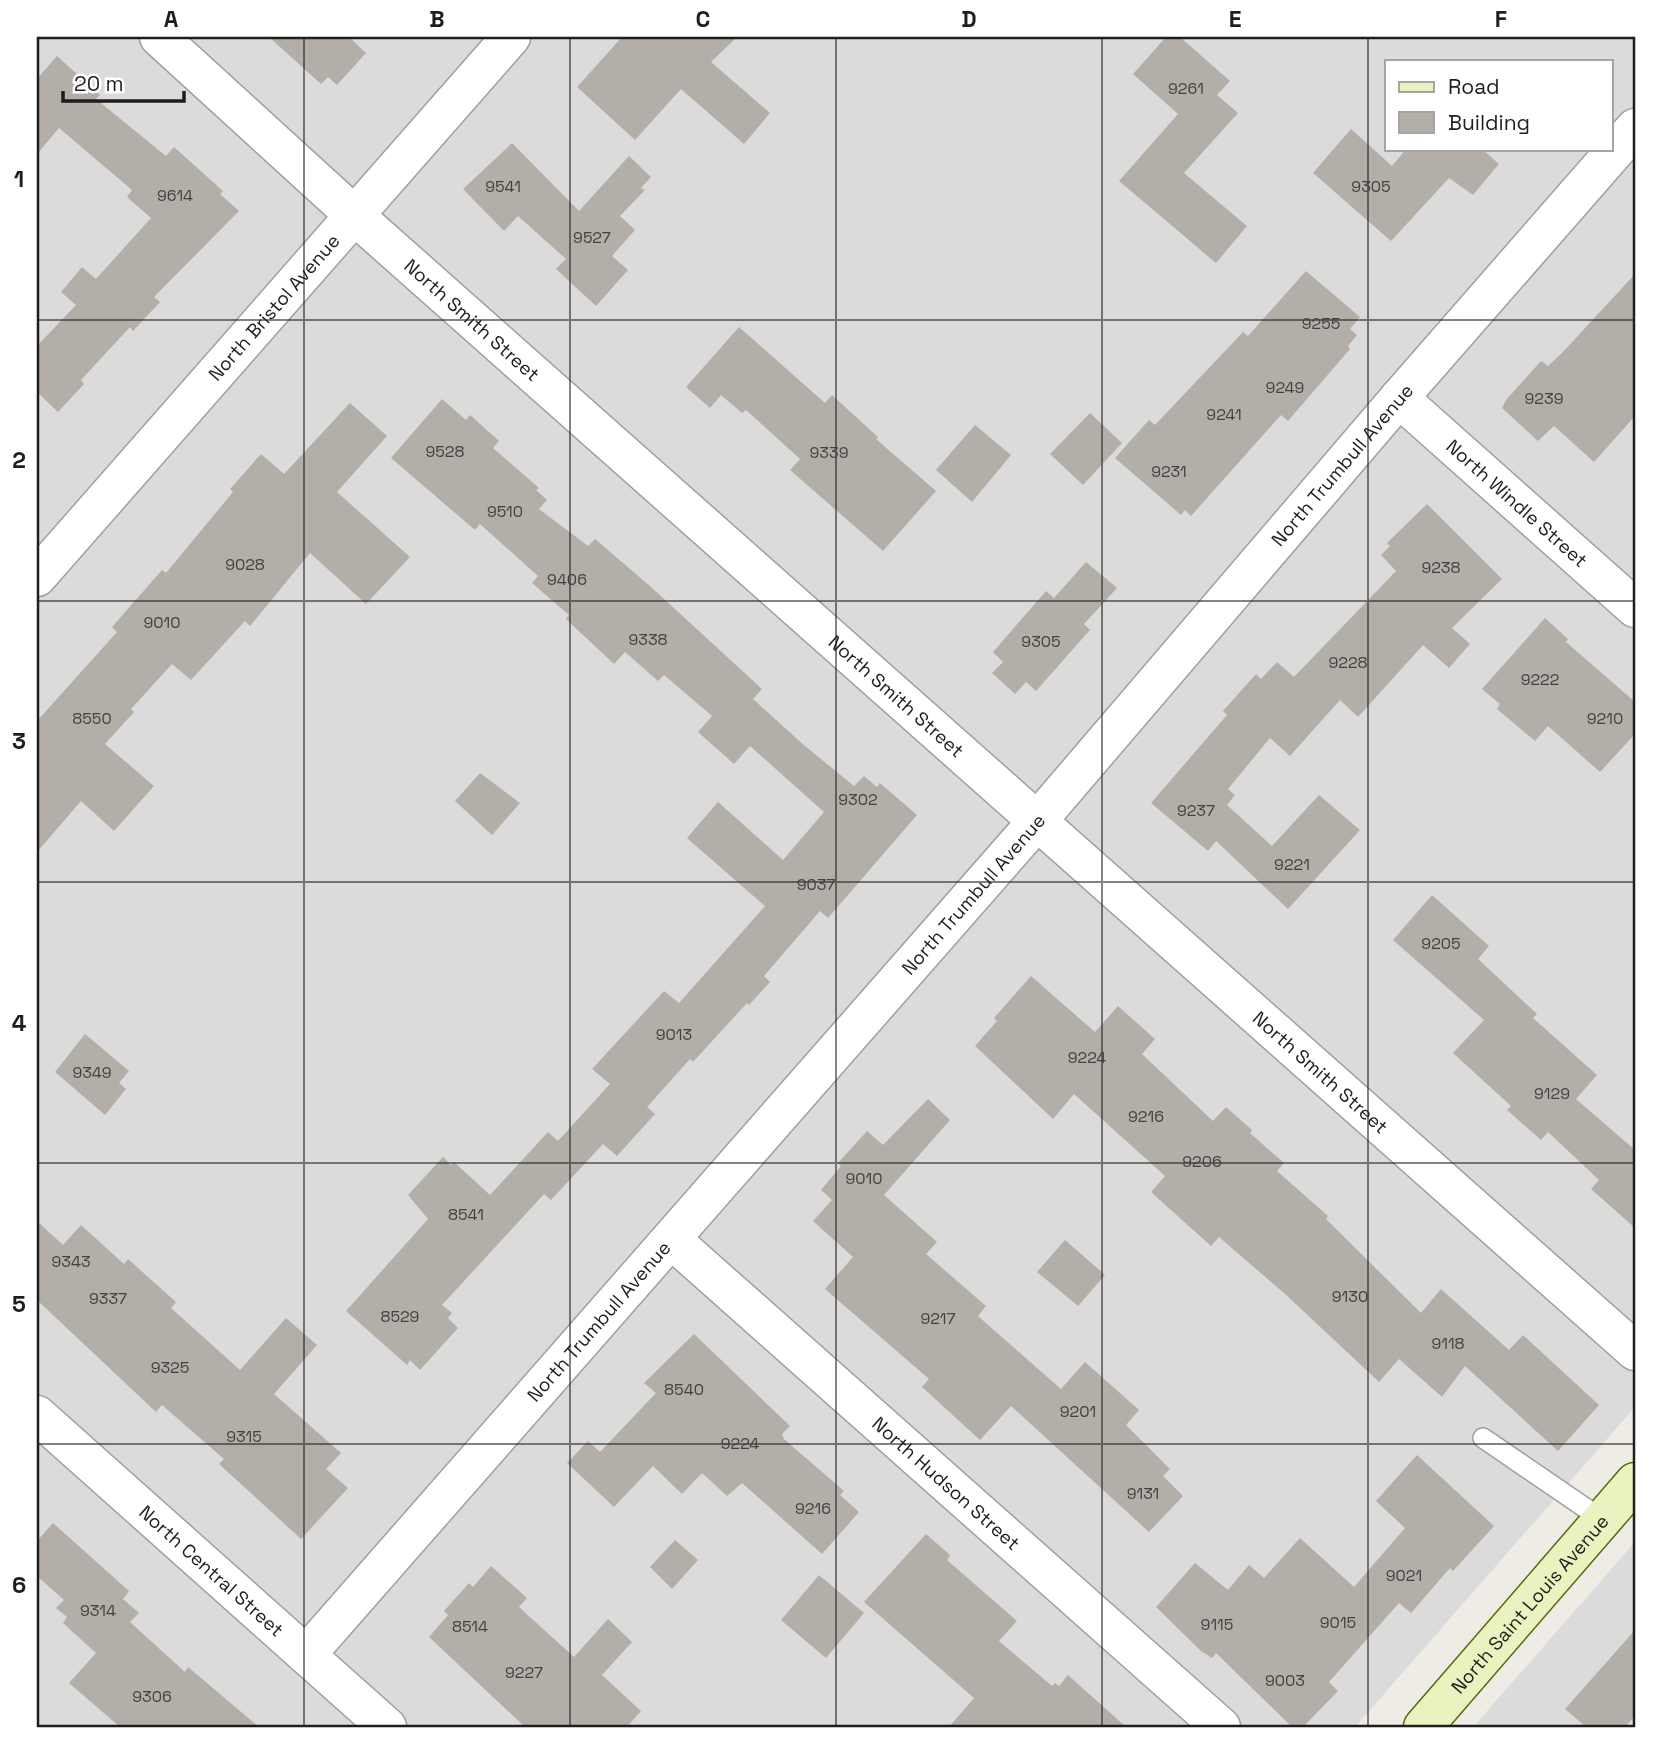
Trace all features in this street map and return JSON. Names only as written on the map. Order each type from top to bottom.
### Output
[{"type":"main road","name":"North Saint Louis Avenue","points":[[1423,1727],[1635,1482]]},
{"type":"street","name":"North Smith Street","points":[[159,37],[354,215],[1039,819],[1635,1351]]},
{"type":"street","name":"North Bristol Avenue","points":[[37,577],[511,37]]},
{"type":"street","name":"North Trumbull Avenue","points":[[306,1655],[1039,819],[1399,398],[1635,128]]},
{"type":"street","name":"North Windle Street","points":[[1399,398],[1635,608]]},
{"type":"street","name":"North Hudson Street","points":[[671,1239],[1221,1727]]},
{"type":"street","name":"North Central Street","points":[[37,1415],[387,1727]]},
{"type":"lane","points":[[1483,1438],[1602,1520]]},
{"type":"shaded area","points":[[37,37],[1635,37],[1635,1407],[1355,1727],[37,1727]]},
{"type":"shaded area","points":[[1635,1542],[1635,1727],[1473,1727]]},
{"type":"building","points":[[269,37],[349,37],[366,53],[337,85],[328,77],[321,84]]},
{"type":"building","points":[[622,37],[737,37],[711,62],[770,113],[744,144],[681,89],[635,140],[577,87]]},
{"type":"building","points":[[1166,37],[1180,37],[1230,81],[1217,95],[1238,113],[1184,173],[1247,226],[1216,263],[1119,181],[1178,114],[1133,74]]},
{"type":"building","points":[[57,56],[100,95],[96,99],[166,156],[174,147],[223,191],[220,194],[239,211],[154,297],[160,302],[133,331],[130,327],[81,380],[84,384],[58,412],[37,392],[37,346],[76,305],[61,292],[82,267],[96,279],[151,218],[127,197],[132,190],[59,128],[37,154],[37,79]]},
{"type":"building","points":[[1351,129],[1392,166],[1405,150],[1483,150],[1499,164],[1473,195],[1449,178],[1391,241],[1313,173]]},
{"type":"building","points":[[512,143],[579,211],[629,156],[651,177],[641,188],[645,190],[620,216],[635,230],[612,256],[628,270],[596,306],[556,269],[566,259],[518,216],[504,231],[463,189]]},
{"type":"building","points":[[1306,271],[1360,317],[1350,329],[1357,335],[1348,346],[1350,349],[1288,421],[1281,415],[1191,516],[1185,510],[1181,515],[1115,458],[1149,420],[1155,425],[1243,332],[1248,336]]},
{"type":"building","points":[[1635,274],[1635,416],[1594,462],[1554,426],[1538,441],[1502,408],[1506,400],[1541,361],[1548,366],[1562,353]]},
{"type":"building","points":[[739,327],[825,403],[832,395],[878,437],[876,439],[936,491],[883,551],[790,470],[800,459],[746,410],[742,413],[721,395],[710,408],[686,387]]},
{"type":"building","points":[[442,399],[466,420],[470,415],[499,441],[493,448],[539,488],[536,490],[547,500],[539,509],[588,546],[595,539],[650,586],[762,689],[753,699],[805,746],[854,786],[864,776],[877,787],[880,783],[917,815],[828,918],[820,911],[764,976],[770,982],[693,1062],[690,1059],[647,1107],[655,1114],[617,1156],[603,1144],[551,1200],[544,1194],[442,1305],[452,1313],[448,1318],[458,1328],[420,1370],[410,1360],[407,1365],[346,1311],[428,1219],[408,1195],[443,1157],[451,1165],[454,1162],[490,1195],[548,1132],[558,1141],[610,1084],[592,1069],[664,991],[679,1003],[765,906],[687,838],[718,802],[783,860],[824,812],[750,746],[734,764],[698,732],[712,716],[664,675],[658,681],[625,652],[614,664],[566,619],[569,615],[532,583],[538,576],[480,524],[475,530],[391,458]]},
{"type":"building","points":[[350,403],[387,436],[337,492],[410,557],[366,604],[310,553],[250,626],[245,621],[191,680],[172,664],[131,709],[134,712],[105,744],[154,786],[114,831],[81,801],[37,852],[37,721],[117,632],[112,627],[162,570],[166,573],[233,492],[230,489],[261,454],[284,474]]},
{"type":"building","points":[[1090,413],[1122,443],[1083,485],[1050,454]]},
{"type":"building","points":[[975,425],[1011,455],[972,502],[936,470]]},
{"type":"building","points":[[1427,504],[1502,579],[1452,628],[1470,644],[1449,668],[1423,645],[1358,717],[1340,700],[1290,756],[1270,738],[1228,789],[1235,795],[1227,805],[1272,846],[1319,795],[1360,830],[1288,909],[1216,841],[1208,851],[1151,803],[1227,715],[1223,711],[1256,674],[1261,679],[1277,662],[1294,677],[1396,571],[1381,555],[1390,546],[1387,543]]},
{"type":"building","points":[[1086,562],[1117,588],[1084,624],[1090,630],[1036,691],[1026,682],[1015,694],[992,673],[1003,662],[993,652],[1046,591],[1054,598]]},
{"type":"building","points":[[1545,618],[1568,639],[1566,642],[1635,702],[1635,734],[1600,772],[1548,726],[1535,741],[1497,709],[1500,704],[1482,689]]},
{"type":"building","points":[[480,773],[520,803],[492,835],[455,801]]},
{"type":"building","points":[[1432,895],[1489,946],[1478,959],[1537,1014],[1533,1018],[1597,1075],[1576,1099],[1635,1150],[1635,1228],[1591,1189],[1599,1180],[1548,1132],[1541,1140],[1507,1110],[1511,1106],[1453,1053],[1484,1020],[1393,940]]},
{"type":"building","points":[[1031,976],[1095,1032],[1118,1006],[1155,1039],[1142,1054],[1213,1121],[1226,1107],[1252,1130],[1250,1133],[1284,1163],[1277,1171],[1328,1216],[1326,1219],[1421,1313],[1441,1289],[1509,1350],[1523,1335],[1599,1405],[1558,1451],[1465,1366],[1442,1397],[1399,1359],[1379,1382],[1284,1293],[1219,1237],[1211,1246],[1151,1192],[1165,1176],[1074,1094],[1053,1119],[975,1046],[997,1021],[994,1018]]},
{"type":"building","points":[[85,1034],[129,1071],[119,1083],[126,1089],[105,1115],[55,1072]]},
{"type":"building","points":[[928,1099],[950,1120],[884,1195],[937,1242],[926,1254],[986,1306],[978,1316],[1061,1389],[1085,1362],[1139,1410],[1126,1425],[1170,1469],[1163,1476],[1183,1496],[1149,1532],[1011,1406],[980,1440],[922,1387],[929,1379],[825,1289],[853,1257],[813,1221],[832,1200],[821,1190],[841,1166],[838,1163],[867,1131],[883,1145]]},
{"type":"building","points":[[37,1221],[63,1245],[81,1225],[124,1264],[128,1259],[176,1302],[171,1308],[240,1370],[286,1318],[317,1345],[274,1394],[341,1453],[326,1469],[348,1488],[301,1539],[219,1464],[224,1459],[162,1405],[156,1412],[37,1300]]},
{"type":"building","points":[[1065,1240],[1105,1275],[1078,1306],[1037,1272]]},
{"type":"building","points":[[694,1334],[790,1426],[782,1434],[784,1439],[844,1491],[840,1495],[859,1512],[822,1554],[742,1483],[727,1496],[702,1473],[682,1494],[653,1466],[614,1507],[567,1463],[588,1441],[600,1452],[656,1393],[644,1383]]},
{"type":"building","points":[[1417,1455],[1494,1526],[1453,1571],[1450,1568],[1411,1613],[1399,1603],[1329,1682],[1338,1691],[1303,1727],[1292,1727],[1216,1653],[1212,1658],[1201,1651],[1156,1607],[1195,1563],[1228,1590],[1249,1565],[1264,1578],[1300,1538],[1354,1587],[1405,1528],[1376,1501]]},
{"type":"building","points":[[53,1523],[129,1591],[123,1599],[139,1613],[130,1622],[185,1672],[188,1667],[259,1727],[120,1727],[69,1683],[96,1653],[63,1623],[67,1617],[56,1608],[64,1600],[37,1576],[37,1541]]},
{"type":"building","points":[[926,1534],[950,1555],[947,1560],[1017,1621],[999,1641],[1052,1686],[1055,1683],[1059,1686],[1068,1675],[1126,1727],[949,1727],[974,1698],[864,1602]]},
{"type":"building","points":[[675,1540],[698,1560],[672,1589],[650,1567]]},
{"type":"building","points":[[491,1566],[527,1598],[519,1607],[574,1657],[608,1619],[632,1642],[602,1675],[641,1711],[627,1727],[525,1727],[429,1637],[448,1615],[444,1611],[469,1583],[473,1587]]},
{"type":"building","points":[[819,1575],[864,1613],[826,1658],[781,1620]]},
{"type":"building","points":[[1635,1630],[1635,1716],[1625,1727],[1586,1727],[1565,1709]]}]
